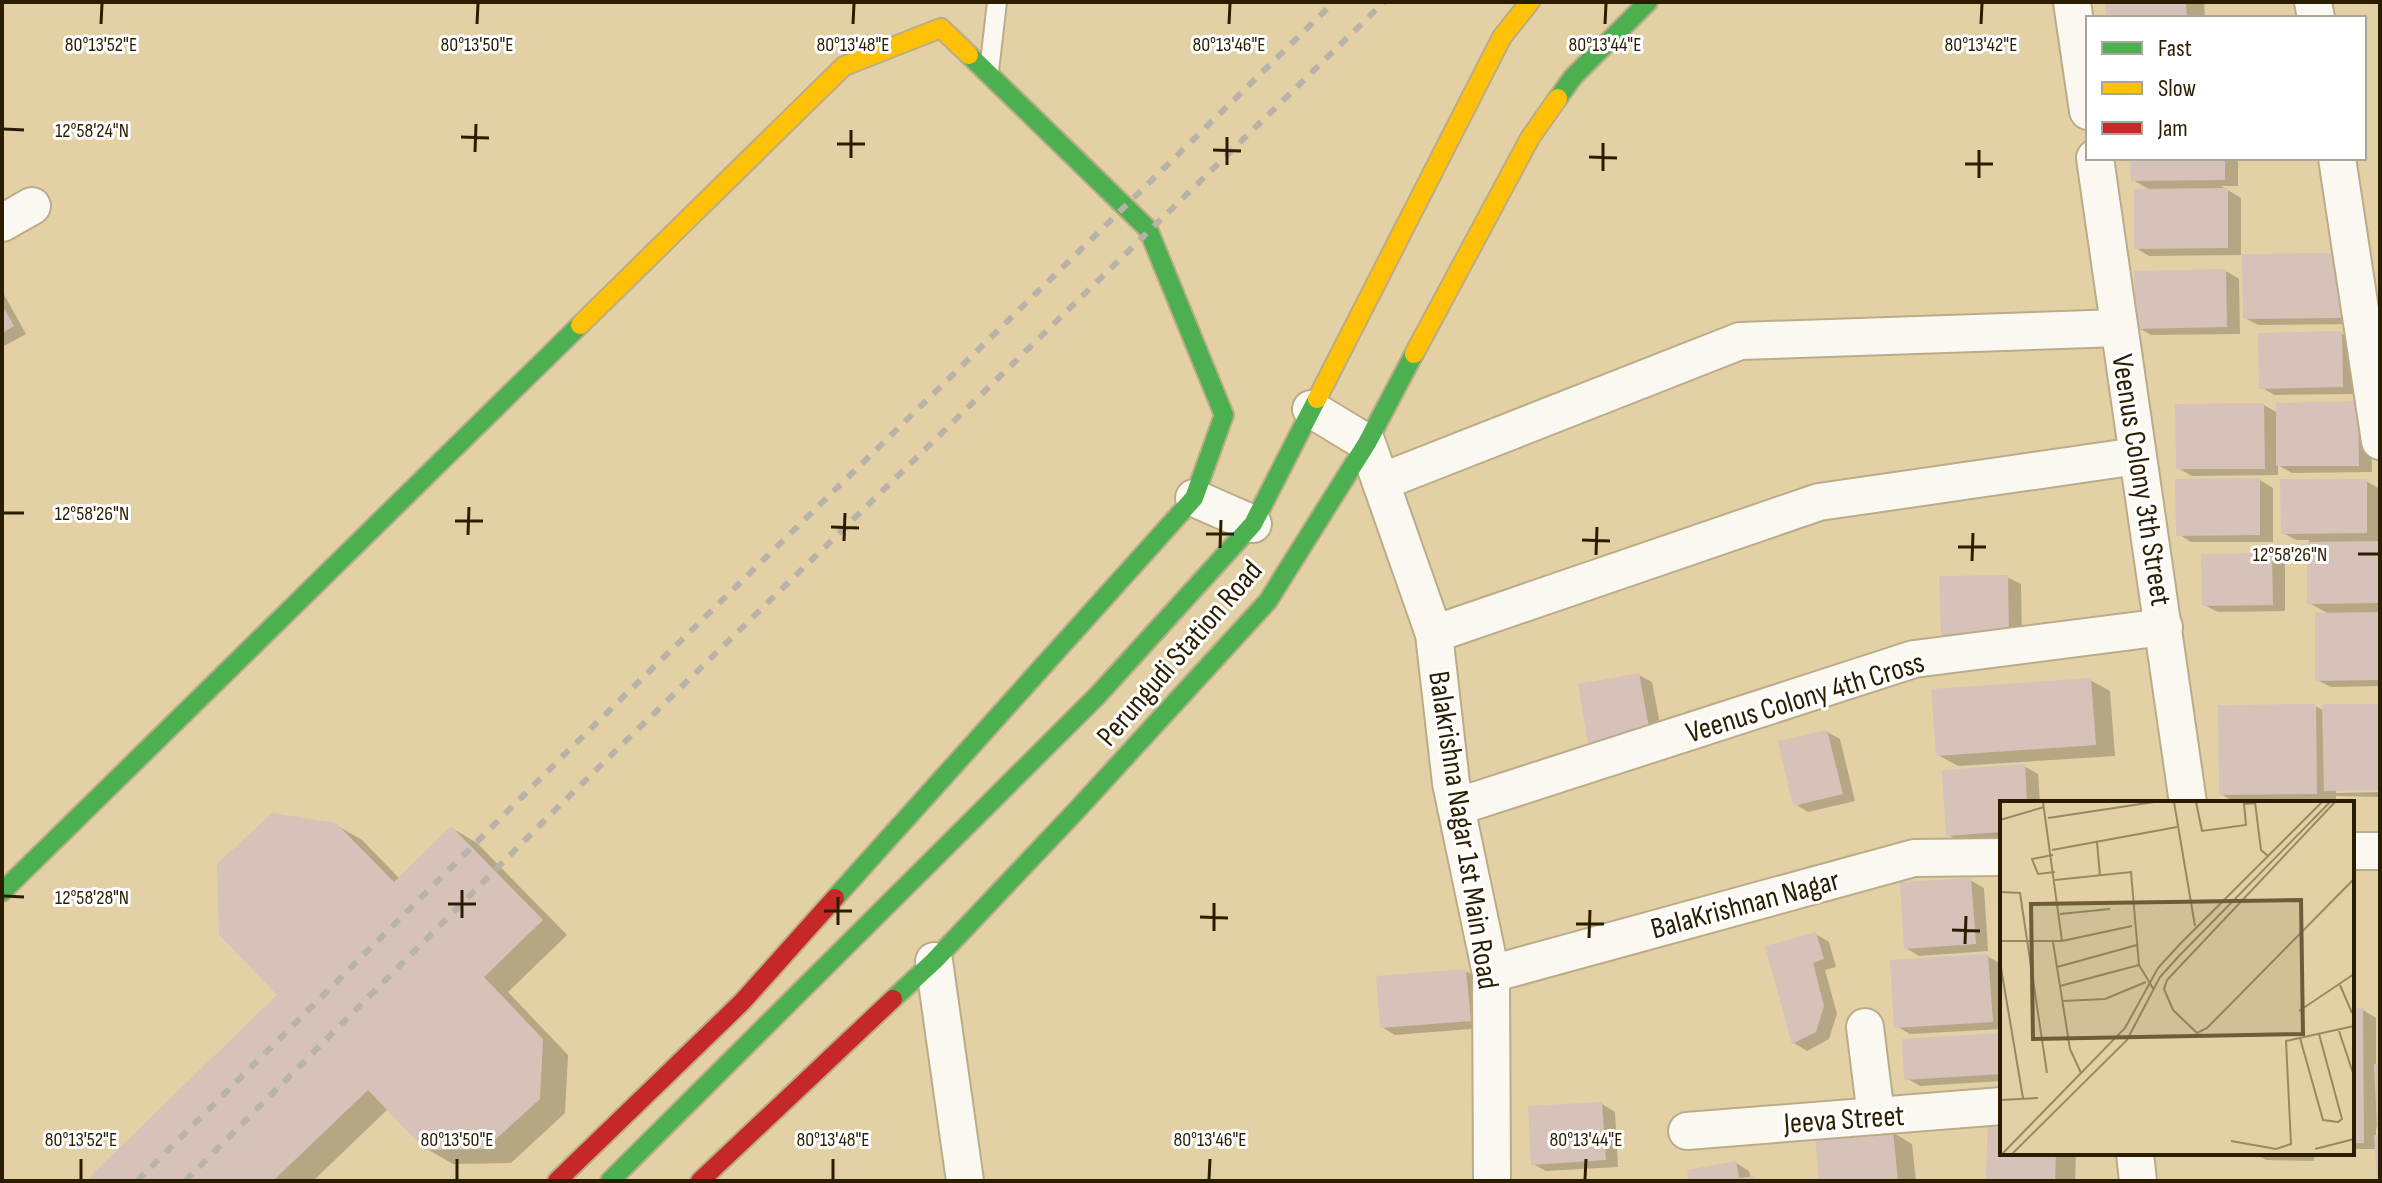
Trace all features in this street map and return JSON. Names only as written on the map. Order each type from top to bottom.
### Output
[{"type":"street","name":"Perungudi Station Road","points":[[610,1181],[1097,696],[1253,524],[1502,37],[1530,2]]},
{"type":"street","name":"Perungudi Station Road","points":[[700,1181],[934,961],[1268,601],[1367,443],[1530,138],[1573,77],[1648,2]]},
{"type":"street","points":[[2072,2],[2086,97]]},
{"type":"street","points":[[2,892],[844,66],[941,28],[1148,229],[1224,415],[1194,498],[742,1002],[557,1181]]},
{"type":"street","name":"Veenus Colony 3th Street","points":[[2095,160],[2188,801]]},
{"type":"street","points":[[2337,160],[2380,441]]},
{"type":"street","points":[[1381,482],[1740,341],[2119,328]]},
{"type":"street","points":[[1311,409],[1367,443]]},
{"type":"street","name":"Balakrishna Nagar 1st Main Road","points":[[1367,443],[1434,634],[1451,783],[1491,974],[1492,1181]]},
{"type":"street","points":[[1434,634],[1819,502],[2137,456]]},
{"type":"street","points":[[1194,498],[1253,524]]},
{"type":"street","name":"Veenus Colony 4th Cross","points":[[1456,807],[1914,659],[2164,627]]},
{"type":"street","points":[[2354,851],[2380,851]]},
{"type":"street","name":"BalaKrishnan Nagar","points":[[1491,974],[1914,858],[2000,857]]},
{"type":"street","points":[[934,961],[965,1181]]},
{"type":"street","points":[[1865,1027],[1876,1116]]},
{"type":"street","name":"Jeeva Street","points":[[1687,1131],[2000,1106]]},
{"type":"street","points":[[2135,1155],[2138,1181]]},
{"type":"lane","points":[[988,74],[997,2]]},
{"type":"building","points":[[2105,2],[2186,2],[2187,16],[2106,16]]},
{"type":"building","points":[[2130,160],[2225,160],[2225,180],[2131,181]]},
{"type":"building","points":[[2228,188],[2228,248],[2134,249],[2134,189]]},
{"type":"building","points":[[2343,253],[2344,318],[2243,319],[2242,254]]},
{"type":"building","points":[[2226,269],[2227,327],[2135,329],[2134,271]]},
{"type":"building","points":[[2,305],[14,326],[2,333]]},
{"type":"building","points":[[2342,331],[2343,387],[2259,389],[2258,333]]},
{"type":"building","points":[[2358,401],[2359,466],[2276,466],[2276,403]]},
{"type":"building","points":[[2264,403],[2265,469],[2176,469],[2175,404]]},
{"type":"building","points":[[2260,478],[2260,535],[2176,536],[2175,479]]},
{"type":"building","points":[[2280,479],[2367,479],[2367,533],[2281,534]]},
{"type":"building","points":[[2380,541],[2380,603],[2307,604],[2307,542]]},
{"type":"building","points":[[2272,553],[2273,605],[2202,606],[2201,554]]},
{"type":"building","points":[[2008,575],[2009,633],[1941,635],[1939,576]]},
{"type":"building","points":[[2380,612],[2380,680],[2315,681],[2315,613]]},
{"type":"building","points":[[1639,673],[1651,738],[1589,750],[1578,684]]},
{"type":"building","points":[[2091,678],[2096,745],[1936,756],[1931,689]]},
{"type":"building","points":[[2316,704],[2317,794],[2219,795],[2218,705]]},
{"type":"building","points":[[2322,704],[2380,704],[2380,790],[2324,791]]},
{"type":"building","points":[[1827,730],[1843,794],[1793,806],[1778,741]]},
{"type":"building","points":[[2025,764],[2027,801],[2000,801],[2000,832],[1946,836],[1942,770]]},
{"type":"building","points":[[272,813],[336,823],[394,882],[451,826],[543,920],[484,977],[543,1039],[540,1099],[485,1149],[425,1150],[368,1090],[273,1181],[85,1181],[277,995],[219,935],[217,864]]},
{"type":"building","points":[[1971,878],[1976,944],[1904,949],[1900,882]]},
{"type":"building","points":[[1816,932],[1824,959],[1813,963],[1824,1006],[1816,1032],[1792,1044],[1765,946]]},
{"type":"building","points":[[1988,954],[1993,1022],[1894,1028],[1890,960]]},
{"type":"building","points":[[1466,969],[1471,1021],[1380,1028],[1376,976]]},
{"type":"building","points":[[2354,1008],[2363,1008],[2364,1143],[2354,1143]]},
{"type":"building","points":[[2000,1033],[2000,1074],[1904,1080],[1902,1039]]},
{"type":"building","points":[[2380,1063],[2380,1129],[2377,1129],[2374,1064]]},
{"type":"building","points":[[1602,1102],[1606,1160],[1531,1165],[1528,1106]]},
{"type":"building","points":[[1988,1113],[2000,1113],[2000,1155],[2056,1155],[2055,1181],[1986,1181]]},
{"type":"building","points":[[1893,1130],[1898,1181],[1819,1181],[1815,1139]]},
{"type":"building","points":[[2374,1135],[2380,1135],[2380,1181],[2377,1181]]},
{"type":"building","points":[[1736,1161],[1739,1178],[1755,1176],[1756,1181],[1689,1181],[1687,1170]]},
{"type":"railway","points":[[137,1181],[571,748],[1334,2]]},
{"type":"railway","points":[[185,1181],[556,809],[1384,2]]},
{"type":"traffic: fast","points":[[1558,98],[1573,77],[1648,2]]},
{"type":"traffic: fast","points":[[835,898],[1194,498],[1224,415],[1148,229],[969,55]]},
{"type":"traffic: fast","points":[[2,892],[580,325]]},
{"type":"traffic: fast","points":[[893,999],[934,961],[1075,812],[1268,601],[1367,443],[1414,354]]},
{"type":"traffic: fast","points":[[610,1181],[1097,696],[1253,524],[1317,399]]},
{"type":"traffic: slow","points":[[1317,399],[1502,37],[1530,2]]},
{"type":"traffic: slow","points":[[580,325],[844,66],[941,28],[969,55]]},
{"type":"traffic: slow","points":[[1414,354],[1530,138],[1558,98]]},
{"type":"traffic: jam","points":[[557,1181],[742,1002],[835,898]]},
{"type":"traffic: jam","points":[[700,1181],[893,999]]}]
